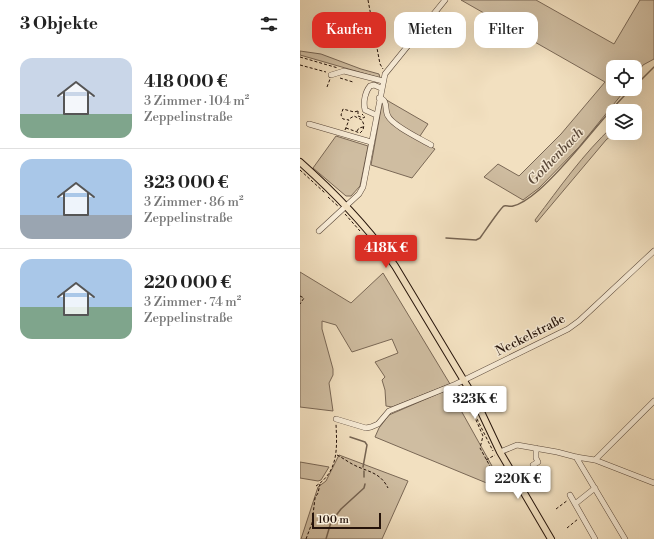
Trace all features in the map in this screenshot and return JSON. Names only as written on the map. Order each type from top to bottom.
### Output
[{"type":"main road","points":[[300,162],[347,206],[381,246],[395,266],[475,399],[498,453],[551,539]]},
{"type":"street","points":[[319,231],[359,194],[363,187],[379,98],[385,74],[445,0]]},
{"type":"street","points":[[331,75],[344,71],[383,82]]},
{"type":"street","points":[[376,115],[365,110],[364,106],[367,90],[370,86],[374,85],[381,88]]},
{"type":"street","points":[[379,98],[384,100],[387,114],[392,121],[431,145]]},
{"type":"street","points":[[309,124],[371,142]]},
{"type":"street","name":"Neckelstraße","points":[[336,419],[366,428],[371,427],[378,424],[389,411],[456,384],[568,328],[579,321],[654,251]]},
{"type":"street","points":[[595,460],[654,401]]},
{"type":"street","points":[[498,453],[517,445],[557,452],[595,460],[654,483]]},
{"type":"street","points":[[533,465],[538,462],[536,458],[536,448]]},
{"type":"street","points":[[576,457],[625,539]]},
{"type":"street","points":[[574,504],[595,488]]},
{"type":"street","points":[[570,496],[595,539]]},
{"type":"path","points":[[368,0],[380,64],[385,74]]},
{"type":"path","points":[[300,57],[344,71]]},
{"type":"path","points":[[300,65],[321,70],[353,82]]},
{"type":"path","points":[[327,87],[331,75]]},
{"type":"path","points":[[349,120],[342,118],[341,115],[343,109],[354,112],[359,111],[354,110]]},
{"type":"path","points":[[342,133],[342,130],[345,130],[349,120],[354,116],[362,120],[364,123],[364,127],[361,132],[346,128]]},
{"type":"path","points":[[357,132],[359,128],[364,127]]},
{"type":"path","points":[[300,170],[326,194],[361,231]]},
{"type":"path","points":[[300,296],[304,298],[300,304]]},
{"type":"path","points":[[456,384],[483,436],[480,448],[502,488]]},
{"type":"path","points":[[471,403],[481,428],[498,453],[498,458]]},
{"type":"path","points":[[306,539],[312,522],[315,498],[321,483],[334,463],[337,454],[336,419]]},
{"type":"path","points":[[486,460],[498,453]]},
{"type":"path","points":[[337,454],[354,465],[374,472],[385,482],[388,488]]},
{"type":"path","points":[[316,486],[321,483]]},
{"type":"path","points":[[556,509],[570,496]]},
{"type":"path","points":[[568,528],[582,516]]},
{"type":"shaded area","points":[[461,0],[536,0],[614,44],[640,0],[654,0],[654,59],[642,66],[642,60],[606,60],[606,96],[620,96],[614,104],[606,104],[606,114],[579,147],[539,188],[523,200],[484,177],[498,164],[519,176],[561,134],[605,82],[538,44],[538,12],[482,12]]},
{"type":"shaded area","points":[[300,51],[321,54],[379,74],[380,78],[300,55]]},
{"type":"shaded area","points":[[383,98],[428,124],[418,139],[435,149],[412,178],[371,165]]},
{"type":"shaded area","points":[[606,133],[606,140],[536,222],[535,220],[572,171]]},
{"type":"shaded area","points":[[336,136],[368,146],[360,186],[351,196],[346,196],[313,168]]},
{"type":"shaded area","points":[[300,272],[351,303],[383,273],[450,384],[392,407],[386,406],[385,390],[382,380],[385,377],[375,362],[398,353],[392,339],[352,352],[336,325],[322,321],[322,329],[333,369],[333,375],[329,383],[333,411],[300,407]]},
{"type":"shaded area","points":[[449,389],[506,491],[375,437],[379,428],[389,415]]},
{"type":"shaded area","points":[[339,455],[408,481],[382,539],[301,539],[318,487],[326,481]]},
{"type":"shaded area","points":[[300,462],[329,467],[321,480],[318,481],[300,478]]},
{"type":"waterway","name":"Gothenbach","points":[[642,79],[654,67]]},
{"type":"waterway","name":"Gothenbach","points":[[446,238],[476,240],[480,238],[502,207],[513,206],[523,202],[551,178],[624,96]]},
{"type":"waterway","points":[[350,437],[365,442],[367,445],[363,467]]},
{"type":"waterway","points":[[364,471],[364,477]]},
{"type":"waterway","points":[[326,539],[331,522],[341,509],[364,488],[365,484]]}]
